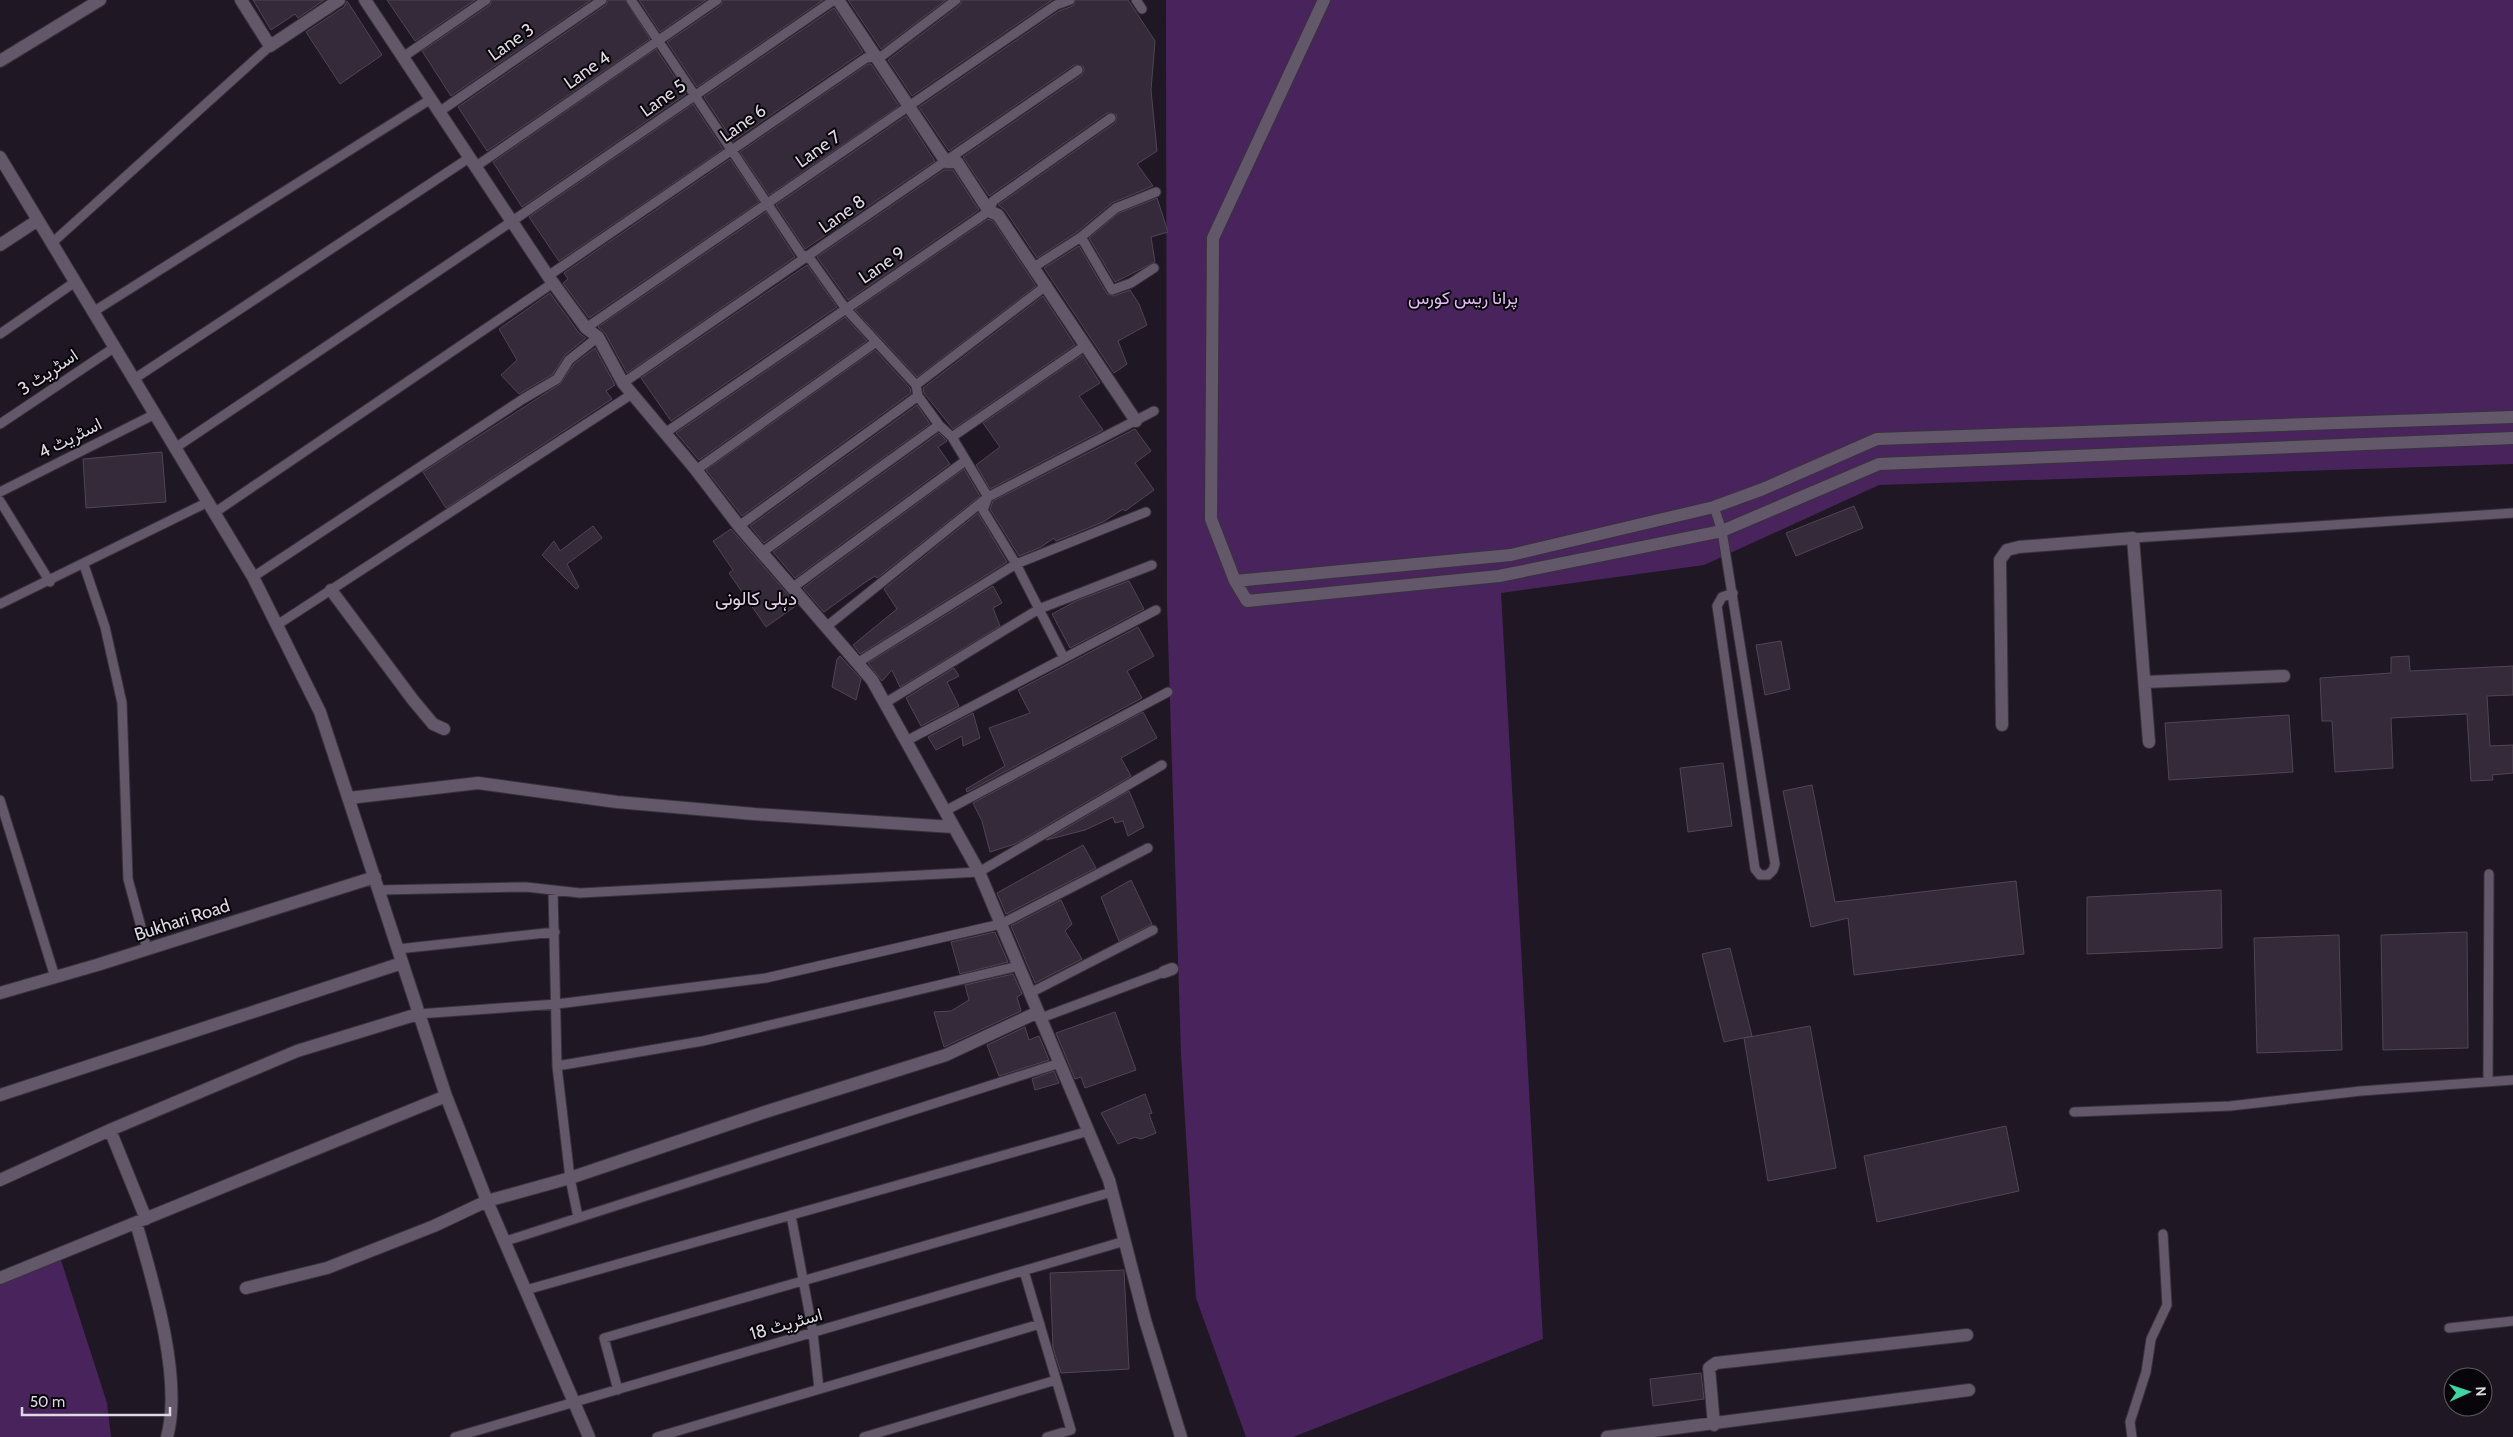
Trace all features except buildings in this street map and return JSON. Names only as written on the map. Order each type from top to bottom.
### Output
[{"type":"street","points":[[0,61],[100,0]]},
{"type":"street","points":[[241,0],[270,46],[339,0]]},
{"type":"street","points":[[365,0],[550,280],[586,328],[598,337],[623,384],[696,470],[761,553],[872,680],[979,872],[1089,1131],[1112,1192],[1145,1320],[1181,1437]]},
{"type":"street","points":[[838,0],[946,162],[957,162],[989,211],[998,215],[1047,285],[1136,421]]},
{"type":"street","points":[[1324,0],[1213,238],[1211,519],[1235,581],[1247,601],[1499,576],[1722,531],[1879,464],[2513,438]]},
{"type":"street","points":[[0,157],[253,577],[320,712],[446,1096],[487,1202],[506,1241],[589,1437]]},
{"type":"street","points":[[0,245],[38,220]]},
{"type":"street","points":[[1235,581],[1511,555],[1714,507],[1763,489],[1877,439],[2513,417]]},
{"type":"street","points":[[2002,725],[2000,560],[2007,550],[2019,546],[2133,538],[2146,682],[2149,742]]},
{"type":"street","points":[[331,590],[413,700],[433,724],[444,729]]},
{"type":"street","points":[[2146,682],[2284,676]]},
{"type":"street","points":[[349,798],[478,783],[616,802],[754,814],[953,827]]},
{"type":"street","name":"Bukhari Road","points":[[0,993],[375,877]]},
{"type":"street","points":[[0,1095],[402,963]]},
{"type":"street","points":[[0,1180],[110,1130],[297,1052],[418,1014]]},
{"type":"street","points":[[246,1288],[327,1268],[434,1226],[487,1202],[570,1178],[764,1112],[946,1055],[1040,1015]]},
{"type":"street","points":[[0,1278],[446,1096]]},
{"type":"street","points":[[110,1130],[141,1221],[155,1287],[170,1368],[173,1417],[168,1437]]},
{"type":"street","points":[[1714,1424],[1709,1368],[1716,1362],[1967,1335]]},
{"type":"street","points":[[1607,1437],[1688,1433],[1714,1424],[1968,1390]]},
{"type":"lane","points":[[402,57],[486,0]]},
{"type":"lane","name":"Lane 3","points":[[440,112],[602,0]]},
{"type":"lane","points":[[631,0],[801,254],[811,260],[846,309],[916,386],[918,396],[939,425],[952,437],[988,497]]},
{"type":"lane","name":"Lane 4","points":[[134,379],[472,162],[717,0]]},
{"type":"lane","name":"Lane 5","points":[[175,448],[512,222],[834,0]]},
{"type":"lane","name":"Lane 6","points":[[0,604],[211,507],[550,280],[732,150],[866,58],[882,56],[956,0]]},
{"type":"lane","name":"Lane 7","points":[[586,328],[1056,5],[1070,0]]},
{"type":"lane","points":[[1136,0],[1142,9]]},
{"type":"lane","points":[[52,243],[270,46]]},
{"type":"lane","name":"Lane 8","points":[[623,384],[1078,70]]},
{"type":"lane","points":[[93,312],[431,99]]},
{"type":"lane","name":"Lane 9","points":[[665,433],[989,211],[993,201],[1111,118]]},
{"type":"lane","points":[[1034,266],[1081,238],[1116,208],[1156,192]]},
{"type":"lane","points":[[1081,238],[1112,290],[1131,283],[1154,268]]},
{"type":"lane","points":[[0,334],[75,282]]},
{"type":"lane","points":[[916,386],[1047,285]]},
{"type":"lane","points":[[253,577],[523,399],[557,379],[569,360],[598,337]]},
{"type":"lane","points":[[696,470],[876,342]]},
{"type":"lane","points":[[952,437],[1086,344]]},
{"type":"lane","name":"اسٹریٹ 3","points":[[0,424],[115,347]]},
{"type":"lane","points":[[277,625],[632,394]]},
{"type":"lane","points":[[739,526],[918,396]]},
{"type":"lane","points":[[826,627],[988,497],[1154,411]]},
{"type":"lane","name":"اسٹریٹ 4","points":[[0,492],[155,414]]},
{"type":"lane","points":[[761,553],[939,425]]},
{"type":"lane","points":[[792,588],[965,461]]},
{"type":"lane","points":[[988,497],[983,510],[1016,564],[1064,658]]},
{"type":"lane","points":[[0,501],[50,582]]},
{"type":"lane","points":[[1714,507],[1722,531],[1733,593],[1775,864],[1768,876],[1760,875],[1755,869],[1717,606],[1722,597],[1733,593]]},
{"type":"lane","points":[[857,663],[1016,564],[1146,512]]},
{"type":"lane","points":[[2133,538],[2513,513]]},
{"type":"lane","points":[[84,565],[105,627],[122,703],[128,879],[147,949]]},
{"type":"lane","points":[[885,703],[1039,609],[1152,565]]},
{"type":"lane","points":[[906,741],[1156,610]]},
{"type":"lane","points":[[945,811],[1168,692]]},
{"type":"lane","points":[[379,890],[526,887],[580,892],[979,872],[1162,765]]},
{"type":"lane","points":[[0,800],[55,977]]},
{"type":"lane","points":[[418,1014],[557,1004],[766,978],[1001,924],[1148,848]]},
{"type":"lane","points":[[2488,1080],[2489,874]]},
{"type":"lane","points":[[553,890],[557,1066],[570,1178],[578,1217]]},
{"type":"lane","points":[[1030,993],[1153,930]]},
{"type":"lane","points":[[398,949],[554,932]]},
{"type":"lane","points":[[557,1066],[703,1041],[1019,966]]},
{"type":"lane","points":[[1040,1015],[1168,970]]},
{"type":"lane","points":[[506,1241],[1060,1063]]},
{"type":"lane","points":[[2074,1112],[2230,1106],[2361,1091],[2488,1080],[2513,1080]]},
{"type":"lane","points":[[526,1290],[1089,1131]]},
{"type":"lane","points":[[618,1390],[604,1338],[1112,1192]]},
{"type":"lane","points":[[791,1216],[813,1333],[819,1389]]},
{"type":"lane","points":[[2132,1437],[2130,1422],[2146,1372],[2151,1340],[2166,1305],[2164,1234]]},
{"type":"lane","name":"اسٹریٹ 18","points":[[455,1437],[1125,1241]]},
{"type":"lane","points":[[1024,1270],[1070,1430],[1047,1437]]},
{"type":"lane","points":[[2449,1328],[2513,1320]]},
{"type":"lane","points":[[656,1437],[1040,1324]]},
{"type":"lane","points":[[864,1437],[1056,1380]]},
{"type":"green space","name":"پرانا ریس کورس","points":[[1166,0],[2513,0],[2513,464],[1879,485],[1704,565],[1501,593],[1543,1339],[1293,1437],[1246,1437],[1196,1298],[1181,1054],[1167,605]]},
{"type":"green space","points":[[59,1254],[107,1403],[111,1437],[0,1437],[0,1279]]},
{"type":"district","name":"دہلی کالونی","points":[[756,598]]}]
